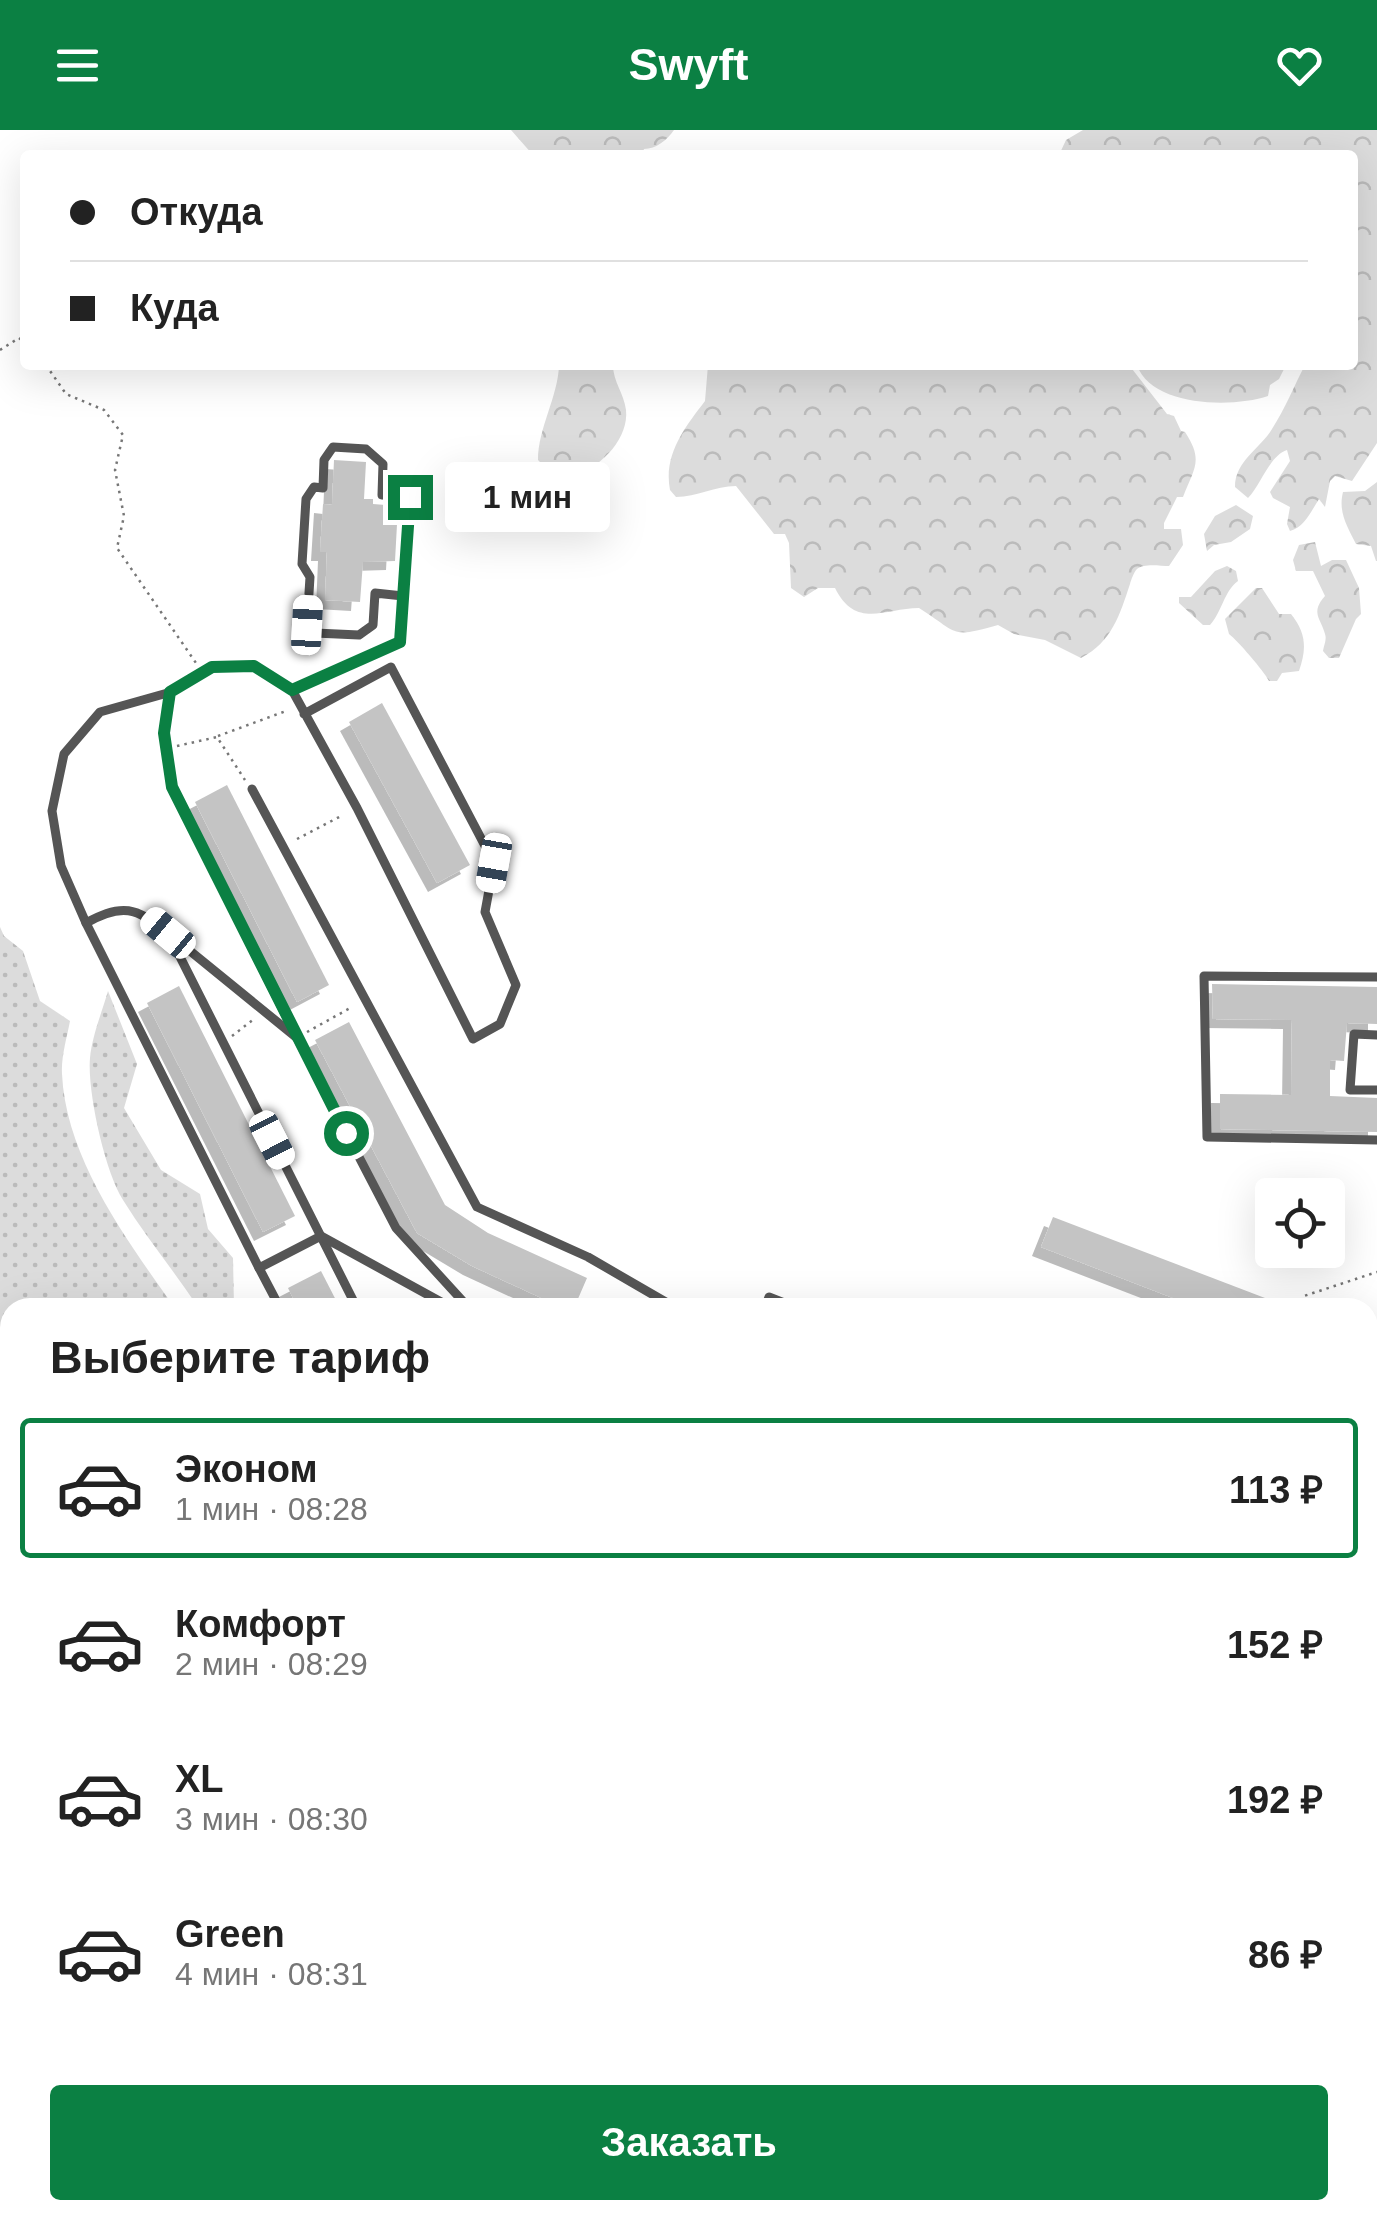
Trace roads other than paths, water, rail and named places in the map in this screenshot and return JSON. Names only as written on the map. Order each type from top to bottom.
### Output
[{"type":"lane","points":[[292,690],[400,642],[404,596],[410,497],[382,495],[384,464],[366,448],[333,447],[324,460],[324,488],[314,487],[306,499],[302,564],[310,577],[307,625],[316,633],[359,635],[373,625],[374,594],[404,596]]},
{"type":"lane","points":[[275,1298],[86,922],[61,866],[52,811],[64,754],[100,712],[170,692],[212,667],[254,666],[292,690],[302,710],[357,808],[472,1039],[500,1024],[516,985],[484,912],[494,863],[390,667],[302,710]]},
{"type":"lane","points":[[170,692],[164,733],[172,787],[396,1228],[459,1298]]},
{"type":"lane","points":[[252,789],[478,1207],[588,1257],[659,1298]]},
{"type":"lane","points":[[86,922],[111,909],[145,914],[297,1038]]},
{"type":"lane","points":[[168,933],[352,1298]]},
{"type":"lane","points":[[1377,977],[1204,976],[1207,1137],[1377,1140]]},
{"type":"lane","points":[[1377,1035],[1354,1034],[1350,1090],[1377,1090]]},
{"type":"lane","points":[[259,1268],[321,1236]]},
{"type":"lane","points":[[321,1236],[434,1298]]}]
